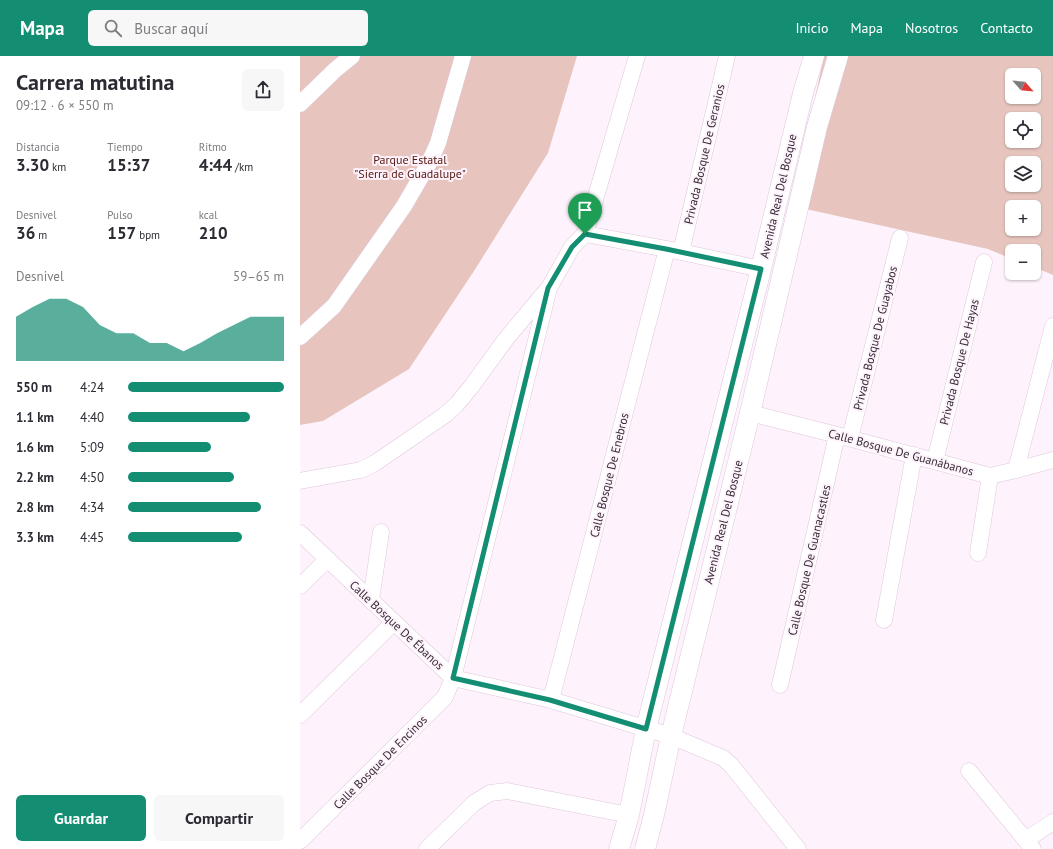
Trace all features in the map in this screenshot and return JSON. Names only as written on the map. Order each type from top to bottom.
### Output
[{"type":"main road","name":"Avenida Real Del Bosque","points":[[619,849],[629,815],[646,729],[761,269],[803,94],[814,56]]},
{"type":"main road","name":"Avenida Real Del Bosque","points":[[645,849],[817,127],[838,56]]},
{"type":"street","points":[[300,104],[335,70],[352,56]]},
{"type":"street","points":[[300,338],[334,306],[404,206],[426,169],[438,143],[463,56]]},
{"type":"street","points":[[300,481],[361,470],[375,463],[445,415],[462,398],[506,339],[548,288],[572,247],[585,234],[637,56]]},
{"type":"street","name":"Privada Bosque De Geranios","points":[[674,251],[727,56]]},
{"type":"street","points":[[585,234],[761,269]]},
{"type":"street","name":"Privada Bosque De Guayabos","points":[[843,436],[900,238]]},
{"type":"street","name":"Calle Bosque De Enebros","points":[[550,700],[674,251]]},
{"type":"street","name":"Privada Bosque De Hayas","points":[[935,461],[984,262]]},
{"type":"street","name":"Calle Bosque De Encinos","points":[[300,841],[445,697],[453,678],[548,288]]},
{"type":"street","points":[[1016,470],[1053,326]]},
{"type":"street","name":"Calle Bosque De Guanábanos","points":[[750,413],[843,436],[990,476],[1053,460]]},
{"type":"street","name":"Calle Bosque De Guanacastles","points":[[780,685],[843,436]]},
{"type":"street","points":[[884,620],[914,455]]},
{"type":"street","points":[[978,553],[990,476]]},
{"type":"street","name":"Calle Bosque De Ébanos","points":[[300,532],[453,678],[550,700],[671,736],[723,758],[731,765],[798,849]]},
{"type":"street","points":[[371,600],[381,532]]},
{"type":"street","points":[[300,586],[328,559]]},
{"type":"street","points":[[300,715],[394,622]]},
{"type":"street","points":[[969,771],[1030,845],[1053,822]]},
{"type":"street","points":[[427,849],[474,803],[490,793],[507,791],[629,815]]},
{"type":"green space","name":"Parque Estatal \"Sierra de Guadalupe\"","points":[[300,56],[577,56],[548,153],[474,271],[409,369],[323,421],[300,425]]},
{"type":"green space","points":[[824,56],[1053,56],[1053,275],[1041,270],[1041,244],[1005,244],[1005,256],[988,249],[792,206]]},
{"type":"route","points":[[585,234],[761,269],[646,729],[550,700],[453,678],[548,288],[572,247],[585,234]]}]
